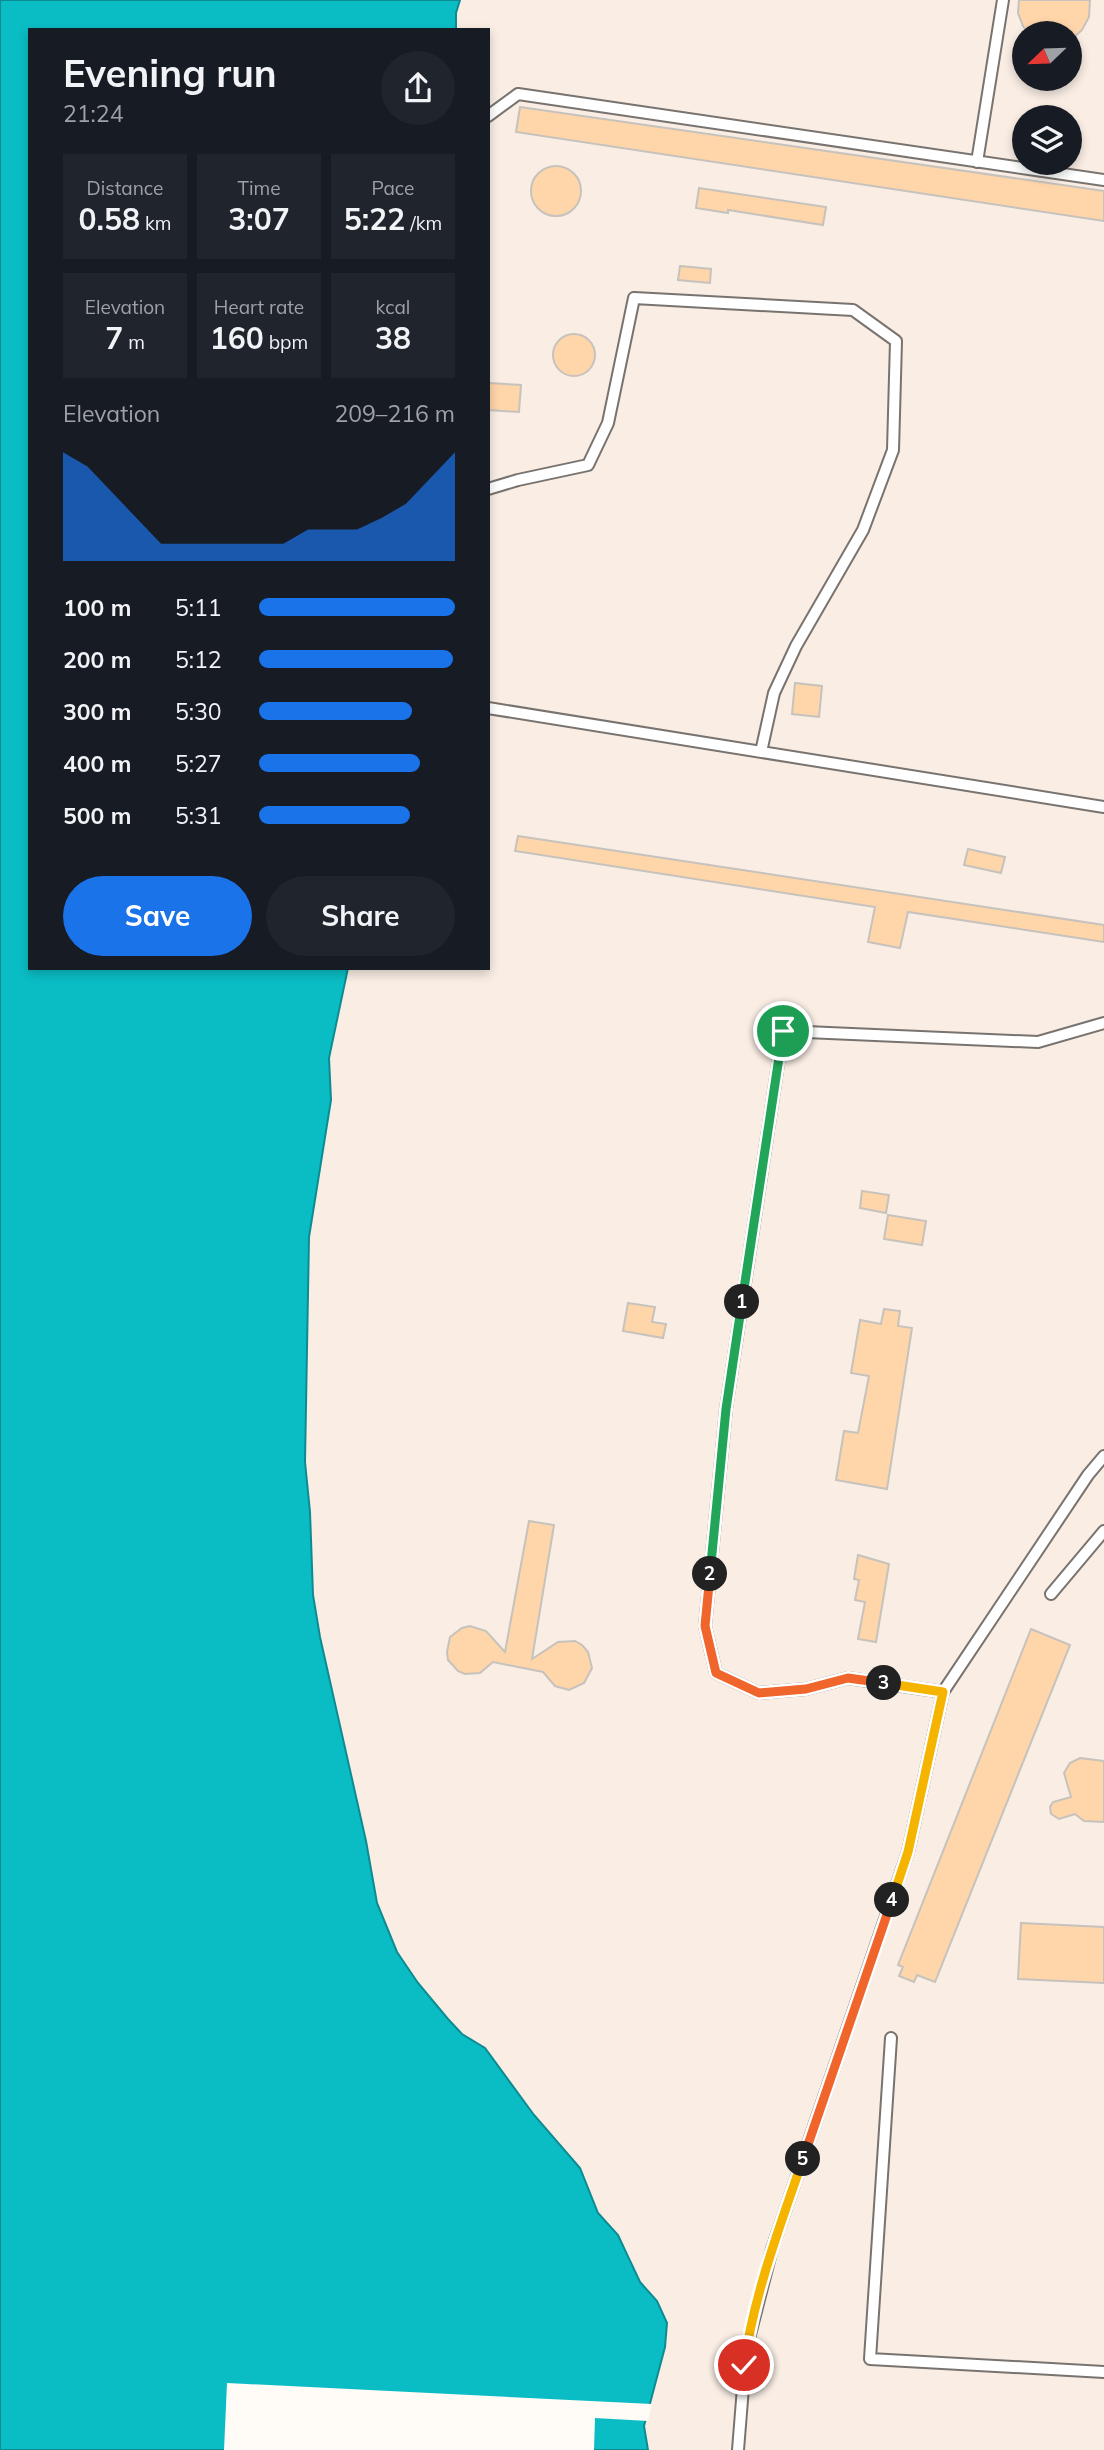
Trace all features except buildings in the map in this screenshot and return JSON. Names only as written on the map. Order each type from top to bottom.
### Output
[{"type":"lane","points":[[976,162],[1003,0]]},
{"type":"lane","points":[[490,115],[518,94],[1104,180]]},
{"type":"lane","points":[[490,488],[587,465],[608,423],[634,298],[853,310],[896,341],[892,450],[863,530],[796,646],[774,693],[761,752]]},
{"type":"lane","points":[[490,708],[1104,807]]},
{"type":"lane","points":[[943,1692],[848,1678],[806,1689],[759,1693],[716,1673],[705,1626],[726,1409],[783,1031],[1038,1042],[1104,1023]]},
{"type":"lane","points":[[738,2450],[744,2365],[753,2316],[772,2249],[908,1852],[943,1692],[1087,1475],[1104,1456]]},
{"type":"lane","points":[[1051,1594],[1104,1531]]},
{"type":"lane","points":[[891,2038],[870,2359],[1104,2372]]},
{"type":"shaded area","points":[[460,0],[1104,0],[1104,2450],[648,2450],[644,2426],[650,2399],[657,2301],[640,2282],[627,2250],[612,2226],[598,2213],[580,2168],[534,2115],[485,2048],[462,2034],[418,1983],[397,1952],[377,1903],[335,1698],[319,1637],[313,1595],[305,1462],[309,1237],[331,1100],[329,1058],[348,970],[490,970],[490,28],[456,28],[456,13]]},
{"type":"water","points":[[0,0],[460,0],[456,13],[456,28],[28,28],[28,970],[348,970],[329,1058],[331,1100],[309,1237],[305,1462],[313,1595],[320,1637],[366,1841],[377,1903],[397,1952],[448,2019],[462,2034],[485,2048],[534,2115],[580,2168],[598,2213],[618,2235],[640,2282],[657,2301],[667,2323],[665,2347],[644,2426],[648,2450],[0,2450]]},
{"type":"pier","points":[[227,2383],[652,2404],[648,2421],[595,2418],[594,2450],[224,2450]]},
{"type":"route","points":[[744,2365],[753,2316],[772,2249],[908,1852],[943,1692],[848,1678],[806,1689],[759,1693],[716,1673],[705,1626],[726,1409],[783,1031]]}]
